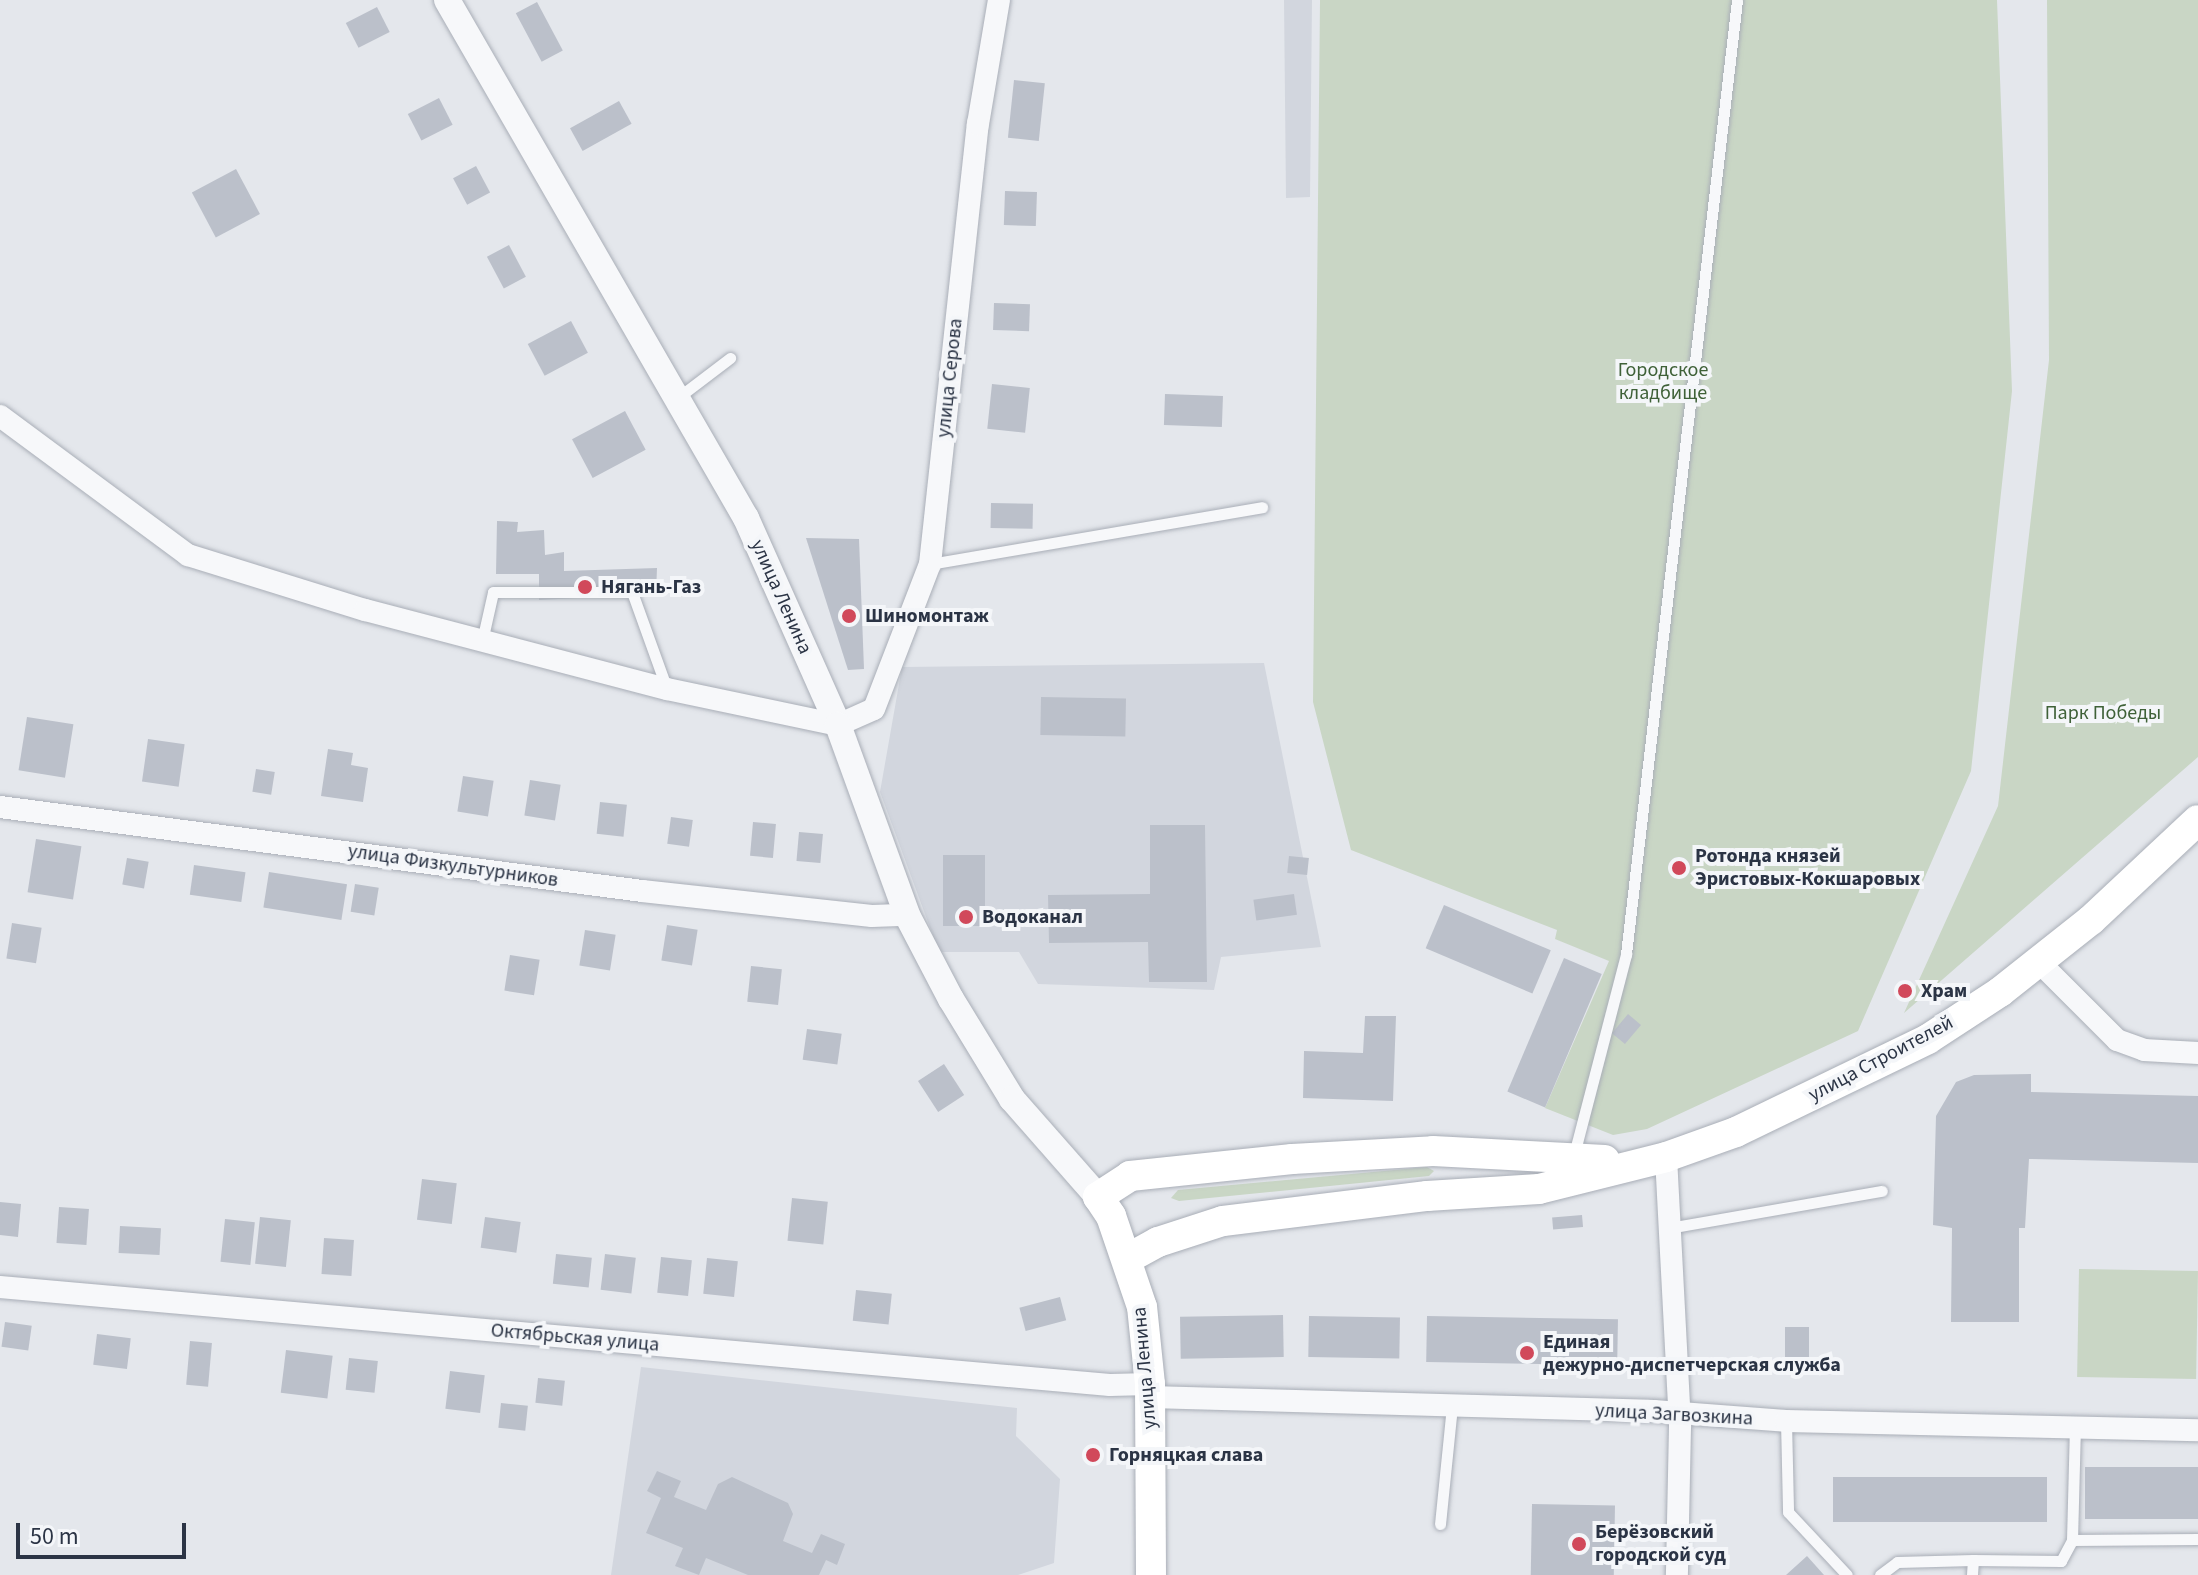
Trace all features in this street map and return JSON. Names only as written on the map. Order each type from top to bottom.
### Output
[{"type":"main road","name":"улица Строителей","points":[[1127,1259],[1158,1242],[1223,1221],[1427,1196],[1539,1189],[1656,1158],[1736,1132],[1928,1039],[2040,963],[2198,820]]},
{"type":"main road","points":[[1427,1196],[1447,1180],[1449,1166],[1433,1151]]},
{"type":"main road","points":[[1098,1197],[1130,1176],[1292,1159],[1433,1151],[1487,1152],[1572,1160],[1656,1158]]},
{"type":"main road","name":"улица Ленина","points":[[1098,1197],[1111,1216],[1142,1307],[1150,1390],[1151,1575]]},
{"type":"street","name":"улица Ленина","points":[[447,0],[746,518],[838,725],[907,915],[951,999],[1012,1099],[1098,1197]]},
{"type":"street","name":"улица Серова","points":[[838,725],[874,709],[930,564],[978,124],[999,0]]},
{"type":"street","points":[[0,416],[188,555],[365,610],[482,641],[667,689],[838,725]]},
{"type":"street","name":"улица Физкультурников","points":[[0,807],[642,891],[872,916],[907,915]]},
{"type":"street","points":[[2040,963],[2117,1040],[2144,1050],[2198,1053]]},
{"type":"street","points":[[1656,1158],[1668,1228],[1679,1413],[1677,1575]]},
{"type":"street","name":"Октябрьская улица","points":[[0,1287],[1150,1390]]},
{"type":"street","name":"улица Загвозкина","points":[[1150,1390],[1452,1406],[1679,1413],[1786,1421],[2198,1430]]},
{"type":"lane","points":[[1572,1160],[1626,954],[1737,0]]},
{"type":"lane","points":[[676,399],[730,358]]},
{"type":"lane","points":[[930,564],[1262,507]]},
{"type":"lane","points":[[482,641],[493,592],[632,592],[667,689]]},
{"type":"lane","points":[[1668,1228],[1882,1191]]},
{"type":"lane","points":[[1440,1524],[1452,1406]]},
{"type":"lane","points":[[1786,1421],[1788,1512],[1847,1575]]},
{"type":"lane","points":[[1880,1575],[1897,1562],[2061,1561],[2072,1540],[2075,1428]]},
{"type":"lane","points":[[2072,1540],[2198,1539]]},
{"type":"lane","points":[[1972,1575],[1973,1560]]},
{"type":"shaded area","points":[[1284,0],[1312,0],[1310,197],[1286,198]]},
{"type":"shaded area","points":[[1264,663],[1321,947],[1221,957],[1214,990],[1038,984],[1019,952],[939,952],[880,792],[902,667]]},
{"type":"shaded area","points":[[641,1367],[1017,1408],[1016,1436],[1060,1479],[1054,1563],[1018,1575],[611,1575]]},
{"type":"green space","name":"Городское кладбище","points":[[1320,0],[1997,0],[2012,391],[1971,771],[1858,1031],[1647,1129],[1613,1135],[1545,1108],[1609,961],[1555,939],[1557,930],[1351,850],[1313,702]]},
{"type":"green space","name":"Парк Победы","points":[[2047,0],[2198,0],[2198,757],[1904,1013],[1998,806],[2049,360]]},
{"type":"green space","points":[[1427,1167],[1434,1171],[1429,1176],[1179,1201],[1171,1198],[1178,1190]]},
{"type":"green space","points":[[2079,1269],[2198,1271],[2196,1379],[2077,1377]]},
{"type":"building","points":[[537,2],[563,51],[542,62],[516,13]]},
{"type":"building","points":[[377,7],[390,32],[359,48],[346,23]]},
{"type":"building","points":[[1014,80],[1045,83],[1039,141],[1008,138]]},
{"type":"building","points":[[439,98],[453,125],[421,141],[408,114]]},
{"type":"building","points":[[619,101],[632,124],[583,151],[570,128]]},
{"type":"building","points":[[476,166],[490,192],[467,205],[453,178]]},
{"type":"building","points":[[236,169],[260,214],[216,238],[192,192]]},
{"type":"building","points":[[1005,191],[1037,192],[1036,226],[1004,225]]},
{"type":"building","points":[[509,245],[526,277],[504,289],[487,257]]},
{"type":"building","points":[[994,303],[1030,304],[1029,331],[993,330]]},
{"type":"building","points":[[571,321],[588,353],[545,376],[528,344]]},
{"type":"building","points":[[992,384],[1030,388],[1025,433],[987,429]]},
{"type":"building","points":[[1165,394],[1223,396],[1222,427],[1164,425]]},
{"type":"building","points":[[625,411],[646,450],[593,478],[572,439]]},
{"type":"building","points":[[991,503],[1033,504],[1033,529],[991,528]]},
{"type":"building","points":[[497,521],[518,522],[517,532],[544,530],[545,555],[564,552],[564,571],[657,568],[656,594],[539,600],[539,574],[496,574]]},
{"type":"building","points":[[806,538],[859,539],[864,669],[848,670]]},
{"type":"building","points":[[1041,697],[1126,698],[1125,736],[1040,735]]},
{"type":"building","points":[[27,717],[73,724],[65,778],[19,770]]},
{"type":"building","points":[[148,739],[185,744],[179,787],[142,782]]},
{"type":"building","points":[[328,749],[353,753],[351,765],[368,768],[363,802],[321,796]]},
{"type":"building","points":[[256,769],[275,772],[271,795],[252,792]]},
{"type":"building","points":[[463,776],[494,781],[488,816],[457,812]]},
{"type":"building","points":[[530,780],[561,785],[555,820],[524,816]]},
{"type":"building","points":[[600,802],[627,805],[624,837],[597,834]]},
{"type":"building","points":[[671,817],[693,820],[689,847],[667,844]]},
{"type":"building","points":[[753,822],[776,824],[773,858],[750,856]]},
{"type":"building","points":[[1150,825],[1205,825],[1207,982],[1149,982],[1148,942],[1049,943],[1048,895],[1150,894]]},
{"type":"building","points":[[799,832],[823,834],[820,863],[796,861]]},
{"type":"building","points":[[36,839],[81,846],[73,900],[28,892]]},
{"type":"building","points":[[943,855],[985,855],[985,926],[943,926]]},
{"type":"building","points":[[1289,856],[1309,858],[1307,875],[1287,873]]},
{"type":"building","name":"Ротонда князей Эристовых-Кокшаровых","points":[[1675,857],[1683,857],[1690,868],[1683,879],[1675,879],[1668,872],[1668,864]]},
{"type":"building","points":[[127,858],[149,862],[144,888],[122,885]]},
{"type":"building","points":[[194,865],[245,872],[241,902],[190,895]]},
{"type":"building","points":[[269,872],[347,884],[341,920],[263,908]]},
{"type":"building","points":[[355,884],[379,888],[374,915],[351,912]]},
{"type":"building","points":[[1294,894],[1297,915],[1256,921],[1253,900]]},
{"type":"building","points":[[1444,905],[1551,950],[1532,994],[1426,948]]},
{"type":"building","points":[[12,923],[42,928],[36,963],[6,959]]},
{"type":"building","points":[[667,925],[698,930],[692,965],[661,961]]},
{"type":"building","points":[[585,930],[616,935],[610,970],[579,966]]},
{"type":"building","points":[[510,955],[540,960],[534,995],[504,991]]},
{"type":"building","points":[[1564,958],[1602,974],[1545,1107],[1507,1091]]},
{"type":"building","points":[[751,966],[782,969],[778,1005],[747,1002]]},
{"type":"building","points":[[1628,1014],[1641,1025],[1625,1044],[1612,1033]]},
{"type":"building","points":[[1365,1016],[1396,1016],[1393,1101],[1303,1098],[1304,1051],[1363,1053]]},
{"type":"building","points":[[807,1029],[842,1034],[837,1065],[803,1060]]},
{"type":"building","points":[[944,1064],[964,1095],[938,1112],[918,1081]]},
{"type":"building","points":[[2031,1074],[2031,1092],[2198,1096],[2198,1163],[2029,1159],[2025,1228],[2019,1228],[2019,1322],[1951,1322],[1952,1228],[1933,1225],[1936,1116],[1956,1082],[1974,1075]]},
{"type":"building","points":[[422,1179],[457,1183],[452,1224],[417,1220]]},
{"type":"building","points":[[792,1198],[828,1202],[823,1245],[788,1241]]},
{"type":"building","points":[[0,1202],[21,1204],[18,1237],[0,1235]]},
{"type":"building","points":[[59,1207],[89,1209],[86,1245],[56,1243]]},
{"type":"building","points":[[1582,1215],[1583,1227],[1553,1230],[1552,1218]]},
{"type":"building","points":[[260,1217],[291,1220],[286,1267],[255,1264]]},
{"type":"building","points":[[485,1217],[521,1222],[516,1253],[481,1248]]},
{"type":"building","points":[[225,1219],[255,1222],[250,1265],[221,1262]]},
{"type":"building","points":[[120,1226],[161,1228],[160,1255],[119,1253]]},
{"type":"building","points":[[324,1238],[354,1240],[351,1276],[321,1274]]},
{"type":"building","points":[[556,1254],[592,1258],[589,1288],[553,1284]]},
{"type":"building","points":[[605,1254],[636,1258],[631,1294],[601,1290]]},
{"type":"building","points":[[661,1257],[692,1260],[688,1296],[657,1293]]},
{"type":"building","points":[[707,1258],[738,1261],[734,1297],[703,1294]]},
{"type":"building","points":[[856,1290],[892,1294],[889,1325],[853,1321]]},
{"type":"building","points":[[1060,1297],[1066,1320],[1026,1331],[1019,1308]]},
{"type":"building","points":[[1283,1315],[1284,1357],[1181,1359],[1180,1317]]},
{"type":"building","points":[[1309,1316],[1400,1318],[1399,1359],[1308,1357]]},
{"type":"building","points":[[1427,1316],[1618,1319],[1617,1365],[1426,1362]]},
{"type":"building","points":[[5,1322],[32,1326],[28,1351],[2,1347]]},
{"type":"building","points":[[1785,1327],[1809,1327],[1809,1373],[1785,1373]]},
{"type":"building","points":[[97,1334],[131,1338],[127,1369],[93,1365]]},
{"type":"building","points":[[190,1341],[212,1343],[208,1387],[186,1385]]},
{"type":"building","points":[[286,1350],[333,1356],[327,1398],[281,1393]]},
{"type":"building","points":[[349,1358],[378,1361],[374,1393],[346,1390]]},
{"type":"building","points":[[450,1371],[485,1375],[480,1413],[445,1409]]},
{"type":"building","points":[[538,1378],[565,1381],[562,1406],[535,1403]]},
{"type":"building","points":[[501,1403],[528,1406],[525,1431],[498,1428]]},
{"type":"building","points":[[2085,1467],[2198,1467],[2198,1519],[2085,1519]]},
{"type":"building","points":[[657,1471],[681,1481],[674,1497],[706,1510],[718,1484],[732,1477],[788,1503],[793,1514],[783,1541],[812,1553],[821,1534],[845,1544],[837,1565],[826,1560],[819,1575],[748,1575],[706,1558],[699,1575],[675,1566],[683,1548],[646,1533],[661,1498],[647,1491]]},
{"type":"building","points":[[1833,1477],[2047,1477],[2047,1522],[1833,1522]]},
{"type":"building","points":[[1532,1504],[1615,1505],[1614,1575],[1531,1575]]},
{"type":"building","points":[[1807,1556],[1824,1575],[1786,1575]]},
{"type":"place","name":"Нягань-Газ","points":[[585,587]]},
{"type":"place","name":"Шиномонтаж","points":[[849,616]]},
{"type":"place","name":"Ротонда князей Эристовых-Кокшаровых","points":[[1679,868]]},
{"type":"place","name":"Водоканал","points":[[966,917]]},
{"type":"place","name":"Храм","points":[[1905,991]]},
{"type":"place","name":"Единая дежурно-диспетчерская служба","points":[[1527,1353]]},
{"type":"place","name":"Горняцкая слава","points":[[1093,1455]]},
{"type":"place","name":"Берёзовский городской суд","points":[[1579,1544]]}]
